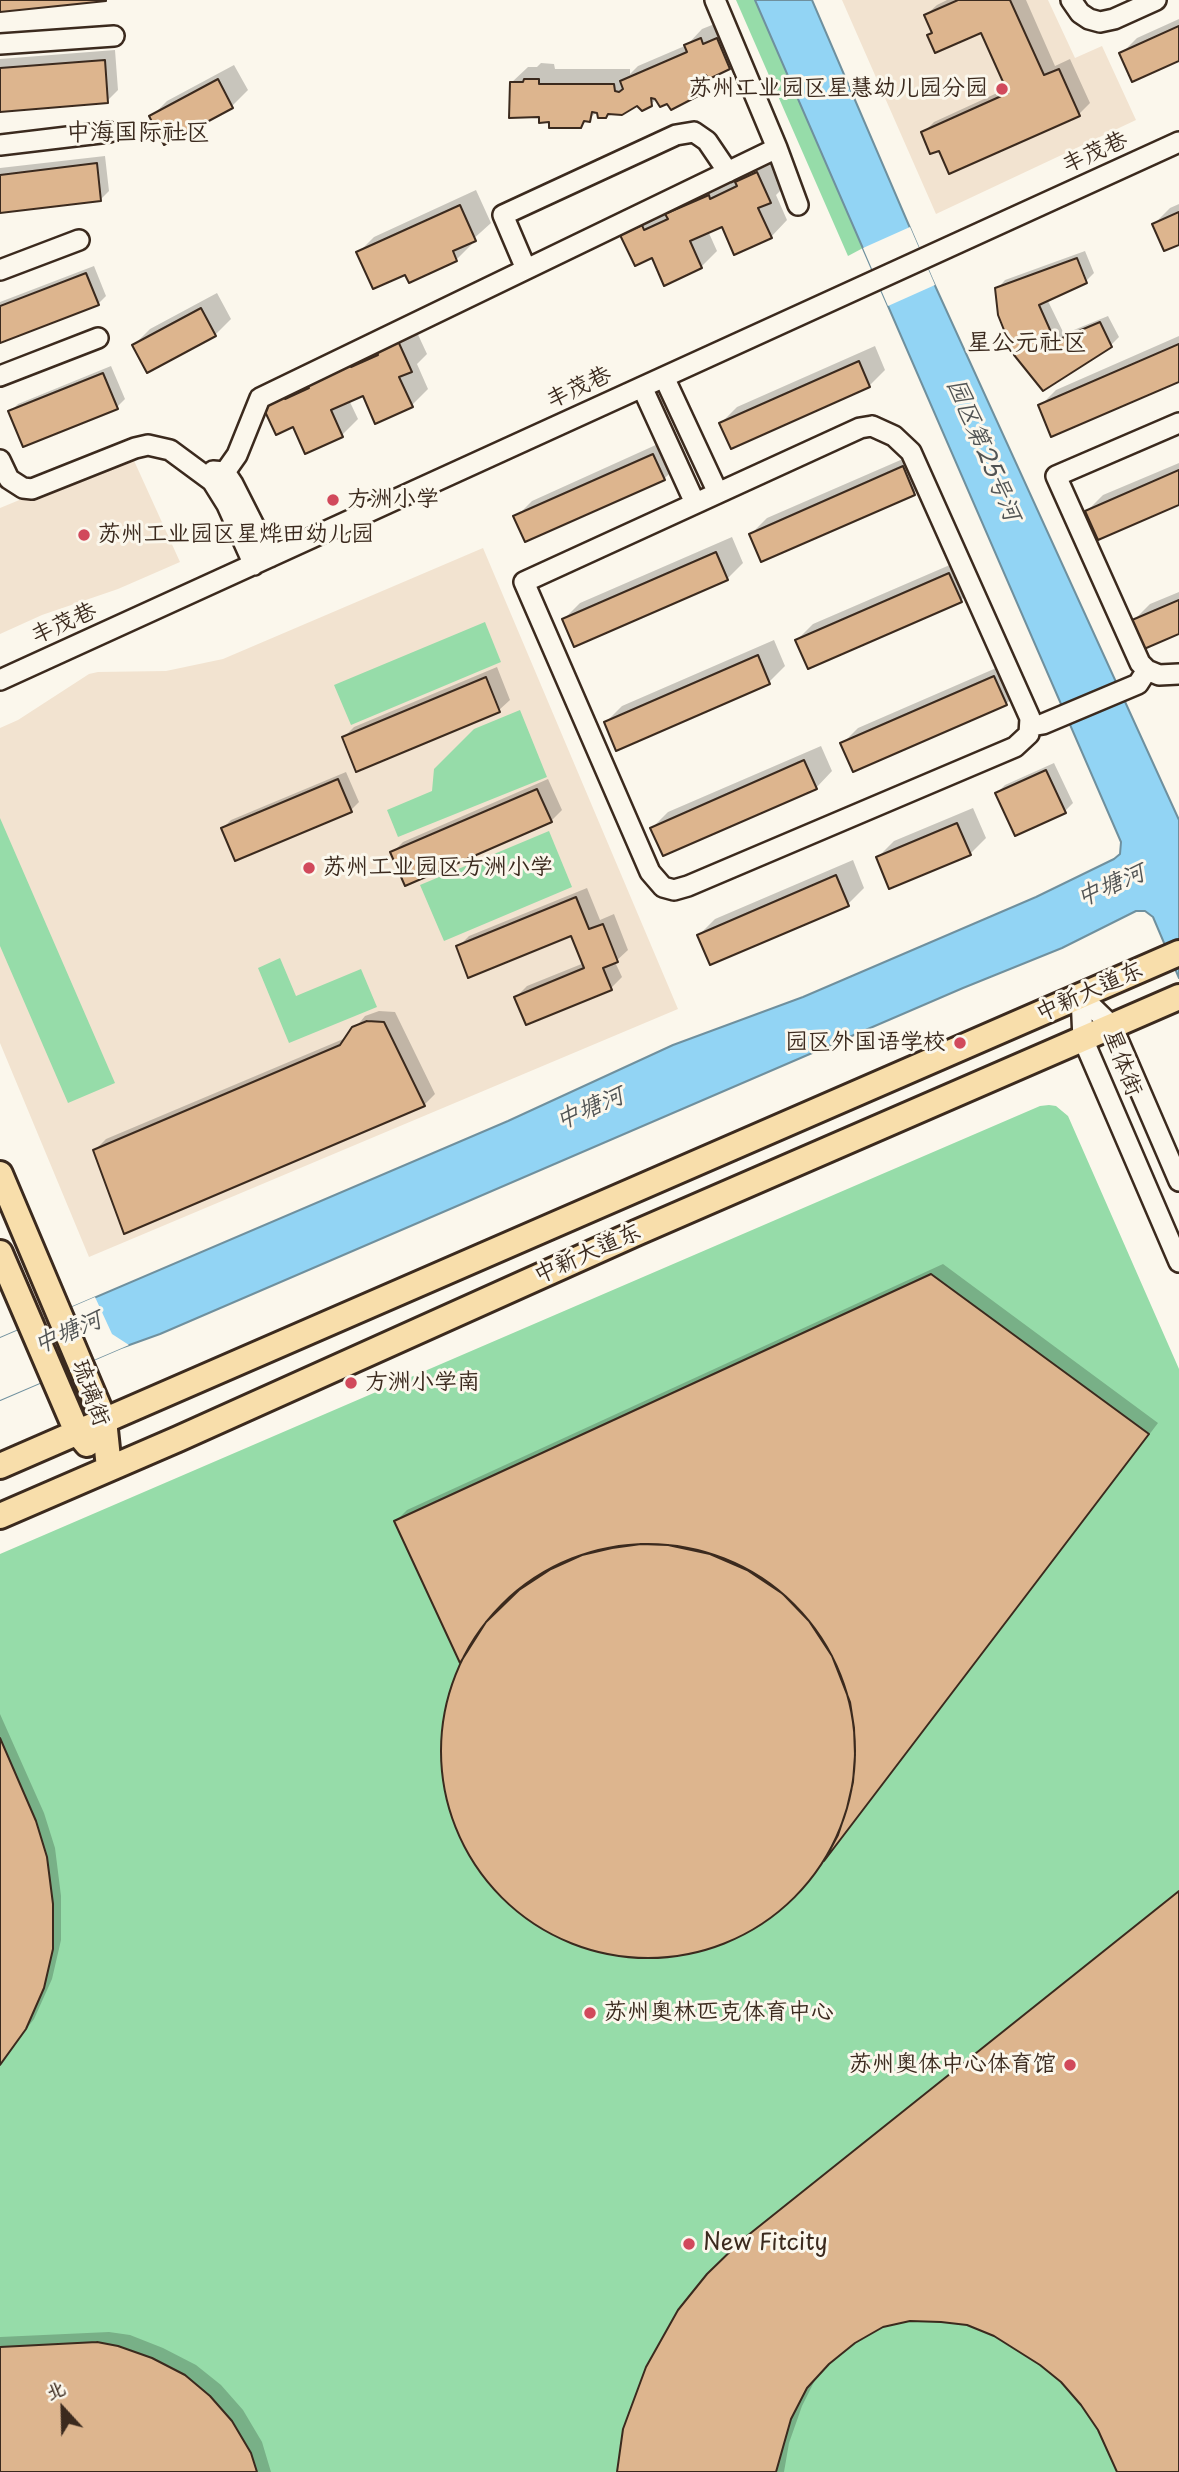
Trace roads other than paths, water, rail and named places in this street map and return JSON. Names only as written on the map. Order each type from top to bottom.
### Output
[{"type":"main road","name":"中新大道东","points":[[0,1466],[1171,956]]},
{"type":"main road","name":"中新大道东","points":[[0,1516],[636,1233],[1179,997]]},
{"type":"main road","name":"琉璃街","points":[[0,1174],[104,1420],[109,1468]]},
{"type":"main road","name":"琉璃街","points":[[0,1254],[77,1432],[109,1468]]},
{"type":"street","points":[[715,0],[798,205]]},
{"type":"street","points":[[1071,0],[1080,13],[1100,22],[1114,19],[1156,0]]},
{"type":"street","points":[[0,44],[114,36]]},
{"type":"street","points":[[0,145],[108,132]]},
{"type":"street","points":[[526,269],[503,215],[676,135],[694,132],[707,141],[728,172]]},
{"type":"street","name":"丰茂巷","points":[[0,680],[1179,142]]},
{"type":"street","points":[[213,475],[237,455],[260,398],[776,148]]},
{"type":"street","points":[[0,270],[79,240]]},
{"type":"street","points":[[0,376],[98,338]]},
{"type":"street","points":[[664,377],[718,493]]},
{"type":"street","points":[[642,387],[695,503]]},
{"type":"street","points":[[1179,423],[1056,476],[1135,653],[1147,670],[1159,675],[1179,674]]},
{"type":"street","points":[[872,426],[905,444],[916,463],[1031,726],[1030,734],[1014,747],[674,890],[663,887],[650,872],[524,582],[718,493],[860,428],[872,426]]},
{"type":"street","points":[[0,460],[9,479],[23,488],[32,489],[148,445],[170,450],[213,475],[242,498],[262,561]]},
{"type":"street","points":[[1031,726],[1061,717],[1138,684],[1147,670]]},
{"type":"street","name":"星体街","points":[[1081,996],[1112,1026],[1179,1181]]},
{"type":"street","name":"星体街","points":[[1081,996],[1083,1039],[1179,1262]]},
{"type":"water","points":[[755,0],[812,0],[932,279],[1179,820],[1179,978],[1153,917],[1145,911],[1136,911],[1062,948],[0,1400],[0,1338],[508,1121],[673,1045],[803,997],[1036,897],[1120,854],[1121,842]]},
{"type":"place","name":"苏州工业园区星慧幼儿园分园","points":[[1002,89]]},
{"type":"place","name":"方洲小学","points":[[333,500]]},
{"type":"place","name":"苏州工业园区星烨田幼儿园","points":[[84,535]]},
{"type":"place","name":"苏州工业园区方洲小学","points":[[309,868]]},
{"type":"place","name":"园区外国语学校","points":[[960,1043]]},
{"type":"place","name":"方洲小学南","points":[[351,1383]]},
{"type":"place","name":"苏州奥林匹克体育中心","points":[[590,2013]]},
{"type":"place","name":"苏州奥体中心体育馆","points":[[1070,2065]]},
{"type":"place","name":"New Fitcity","points":[[689,2244]]},
{"type":"district","name":"中海国际社区","points":[[138,133]]},
{"type":"district","name":"星公元社区","points":[[1027,343]]},
{"type":"water label","name":"园区第25号河","points":[[983,450]]},
{"type":"water label","name":"中塘河","points":[[1111,886]]},
{"type":"water label","name":"中塘河","points":[[590,1109]]},
{"type":"water label","name":"中塘河","points":[[68,1333]]}]
